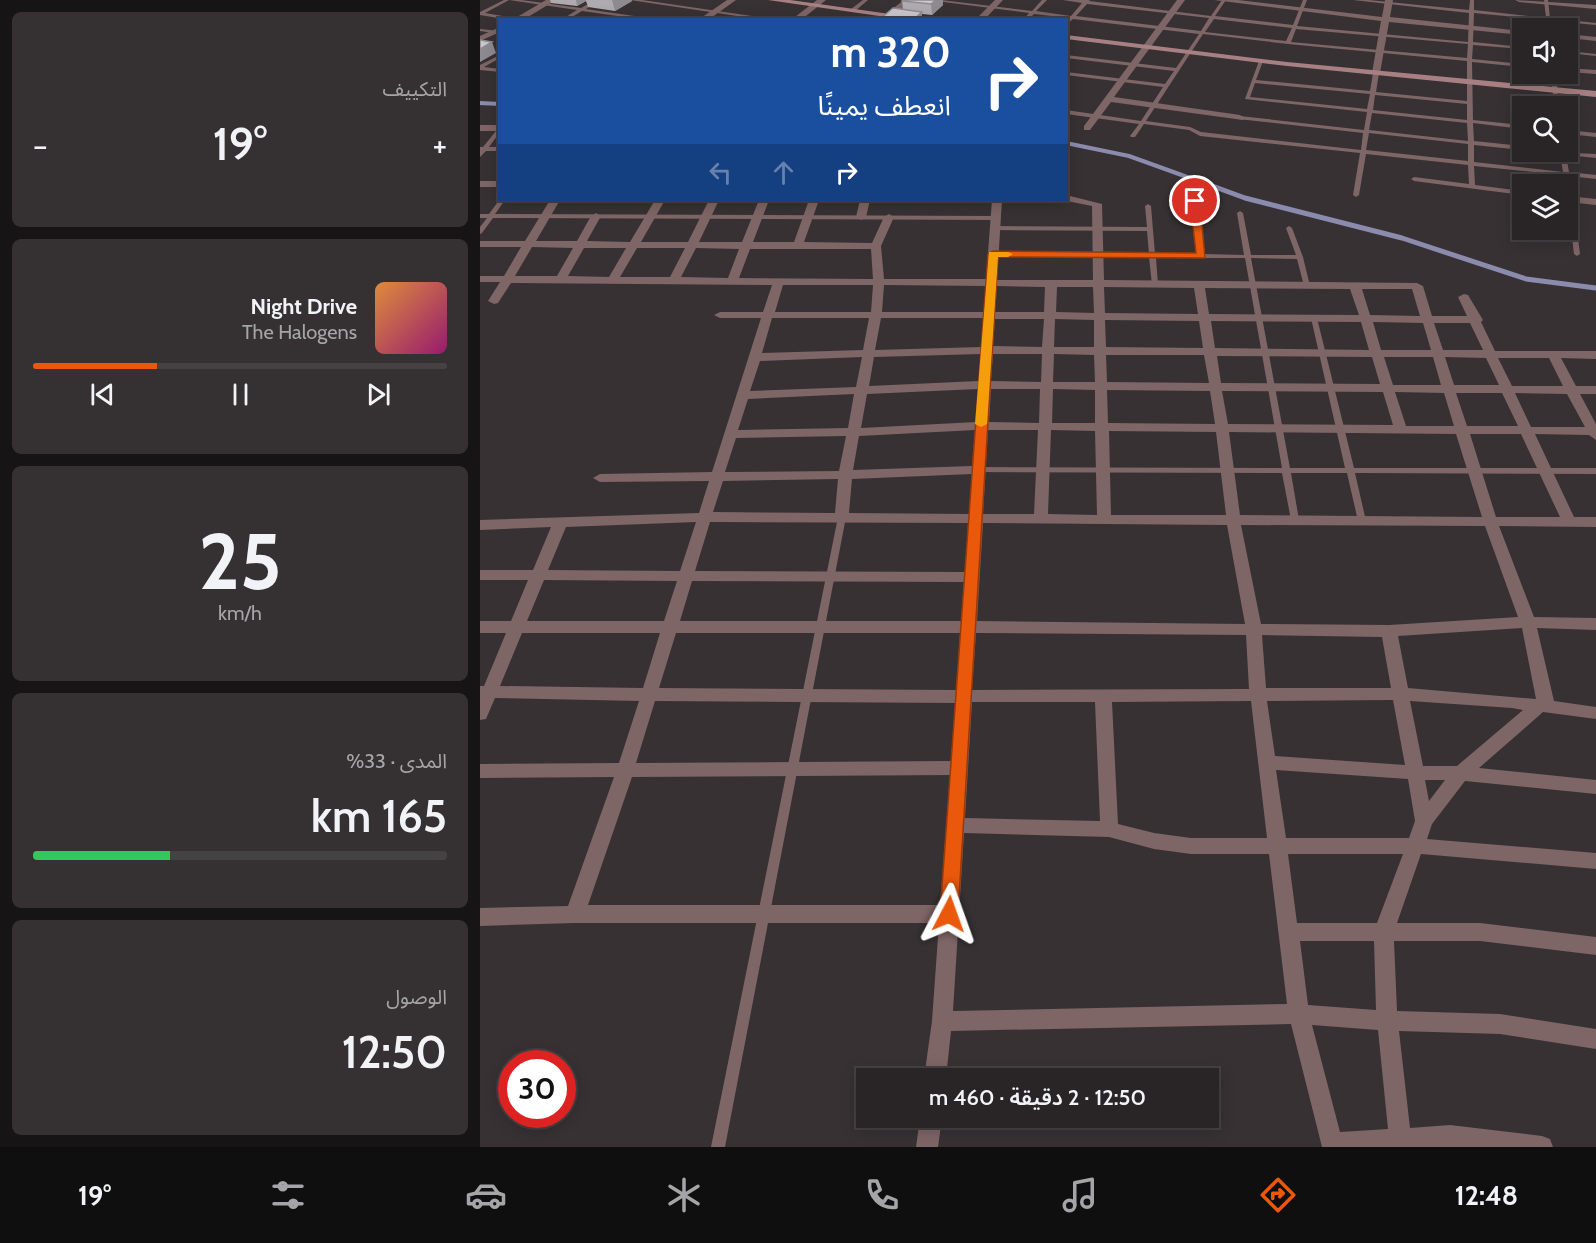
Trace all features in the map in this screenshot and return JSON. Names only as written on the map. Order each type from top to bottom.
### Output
[{"type":"street","points":[[519,18],[552,0]]},
{"type":"street","points":[[705,18],[732,0]]},
{"type":"street","points":[[772,0],[819,3],[887,17],[909,0]]},
{"type":"street","points":[[980,18],[999,0]]},
{"type":"street","points":[[1087,128],[1181,0]]},
{"type":"street","points":[[1218,0],[1512,32]]},
{"type":"street","points":[[1519,0],[1596,7]]},
{"type":"street","points":[[1376,73],[1388,2]]},
{"type":"street","points":[[798,18],[819,3]]},
{"type":"street","points":[[480,39],[497,31]]},
{"type":"street","points":[[1068,37],[1261,61],[1596,94]]},
{"type":"street","points":[[1578,37],[1596,39]]},
{"type":"street","points":[[1108,99],[1240,118]]},
{"type":"street","points":[[480,128],[498,128]]},
{"type":"street","points":[[480,183],[498,183]]},
{"type":"street","points":[[1068,198],[1097,204],[1104,519]]},
{"type":"street","points":[[1578,199],[1596,202]]},
{"type":"street","points":[[494,301],[554,201]]},
{"type":"street","points":[[613,280],[659,201]]},
{"type":"street","points":[[674,280],[714,201]]},
{"type":"street","points":[[732,281],[764,201]]},
{"type":"street","points":[[798,245],[814,201]]},
{"type":"street","points":[[861,217],[866,201]]},
{"type":"street","points":[[936,1068],[942,1021],[997,201]]},
{"type":"street","points":[[561,279],[596,216]]},
{"type":"street","points":[[842,517],[845,475],[876,315],[879,283],[876,246],[889,217]]},
{"type":"street","points":[[480,244],[876,246]]},
{"type":"street","points":[[480,279],[1418,286],[1490,522],[1528,622],[1546,700],[1461,773],[1424,821],[1384,931],[1387,1021],[1400,1138]]},
{"type":"street","points":[[575,914],[625,771],[778,282]]},
{"type":"street","points":[[1041,518],[1050,284]]},
{"type":"street","points":[[1199,285],[1229,470],[1233,520],[1254,631],[1258,694],[1299,1014],[1332,1144],[1450,1136],[1542,1147]]},
{"type":"street","points":[[1355,286],[1401,429]]},
{"type":"street","points":[[1464,297],[1477,320],[1569,522]]},
{"type":"street","points":[[720,315],[1477,320]]},
{"type":"street","points":[[755,357],[986,350],[1596,355]]},
{"type":"street","points":[[1553,354],[1595,433]]},
{"type":"street","points":[[743,395],[984,385],[1596,390]]},
{"type":"street","points":[[731,434],[854,432],[981,426],[1527,430],[1595,433]]},
{"type":"street","points":[[600,478],[845,475],[978,470]]},
{"type":"street","points":[[480,525],[706,517],[1596,522]]},
{"type":"street","points":[[480,714],[484,693],[517,627],[560,523]]},
{"type":"street","points":[[480,575],[971,577]]},
{"type":"street","points":[[480,627],[968,627],[1389,631],[1528,622],[1596,624]]},
{"type":"street","points":[[1389,631],[1424,821]]},
{"type":"street","points":[[484,693],[648,693],[807,697],[1401,694],[1540,705],[1596,712]]},
{"type":"street","points":[[1103,694],[1109,829]]},
{"type":"street","points":[[1267,762],[1415,773],[1461,773],[1596,787]]},
{"type":"street","points":[[480,771],[958,768]]},
{"type":"street","points":[[955,825],[1109,829],[1154,841],[1191,846],[1415,846],[1596,861]]},
{"type":"street","points":[[480,917],[575,914],[949,914]]},
{"type":"street","points":[[1288,932],[1479,932],[1596,946]]},
{"type":"street","points":[[942,1021],[1299,1014],[1387,1021],[1500,1024],[1596,1039]]},
{"type":"street","points":[[927,1147],[930,1128]]},
{"type":"lane","points":[[480,14],[509,0],[646,18]]},
{"type":"lane","points":[[567,18],[598,0]]},
{"type":"lane","points":[[853,10],[866,0]]},
{"type":"lane","points":[[930,0],[1288,43],[1512,64]]},
{"type":"lane","points":[[1027,18],[1045,0]]},
{"type":"lane","points":[[1065,0],[1294,27],[1512,47]]},
{"type":"lane","points":[[1133,136],[1224,0]]},
{"type":"lane","points":[[1288,43],[1305,0]]},
{"type":"lane","points":[[1355,0],[1537,18]]},
{"type":"lane","points":[[1472,0],[1469,82],[1472,186]]},
{"type":"lane","points":[[632,3],[641,1],[764,18]]},
{"type":"lane","points":[[1068,22],[1087,1]]},
{"type":"lane","points":[[1547,1],[1548,18]]},
{"type":"lane","points":[[612,18],[625,10]]},
{"type":"lane","points":[[480,14],[510,18]]},
{"type":"lane","points":[[1578,22],[1596,24]]},
{"type":"lane","points":[[480,30],[497,31]]},
{"type":"lane","points":[[490,50],[498,53]]},
{"type":"lane","points":[[1578,53],[1596,55]]},
{"type":"lane","points":[[480,68],[498,55]]},
{"type":"lane","points":[[1068,56],[1177,70]]},
{"type":"lane","points":[[1261,61],[1247,98],[1512,126]]},
{"type":"lane","points":[[480,68],[498,71]]},
{"type":"lane","points":[[1578,71],[1596,72]]},
{"type":"lane","points":[[1068,73],[1166,86]]},
{"type":"lane","points":[[1356,195],[1376,73]]},
{"type":"lane","points":[[1253,81],[1470,103]]},
{"type":"lane","points":[[1554,84],[1556,96]]},
{"type":"lane","points":[[1068,112],[1190,129],[1200,134],[1566,174],[1564,162]]},
{"type":"lane","points":[[1240,118],[1512,147]]},
{"type":"lane","points":[[481,151],[498,130]]},
{"type":"lane","points":[[1578,133],[1596,135]]},
{"type":"lane","points":[[481,151],[498,149]]},
{"type":"lane","points":[[1578,154],[1596,156]]},
{"type":"lane","points":[[1578,175],[1596,177]]},
{"type":"lane","points":[[1414,179],[1512,192]]},
{"type":"lane","points":[[480,232],[501,201]]},
{"type":"lane","points":[[1195,201],[1201,256]]},
{"type":"lane","points":[[1148,206],[1155,285]]},
{"type":"lane","points":[[1240,213],[1295,520]]},
{"type":"lane","points":[[480,216],[889,217],[1098,229],[1150,229]]},
{"type":"lane","points":[[1290,228],[1307,286]]},
{"type":"lane","points":[[1575,240],[1577,254]]},
{"type":"lane","points":[[993,254],[1300,257]]},
{"type":"lane","points":[[1314,318],[1362,521]]},
{"type":"lane","points":[[978,470],[1596,471]]},
{"type":"lane","points":[[718,1147],[842,517]]},
{"type":"building","points":[[903,0],[936,0],[931,4]]},
{"type":"building","points":[[893,8],[922,12],[915,18],[881,18]]},
{"type":"building","points":[[480,40],[492,42],[480,49]]},
{"type":"waterway","points":[[480,103],[498,104]]},
{"type":"waterway","points":[[1068,143],[1129,156],[1201,182]]},
{"type":"waterway","points":[[1196,180],[1245,198],[1402,238],[1526,279],[1596,288]]},
{"type":"slow traffic","points":[[981,424],[993,254],[1008,254]]},
{"type":"route","points":[[949,914],[993,254],[1201,256],[1195,201]]}]
